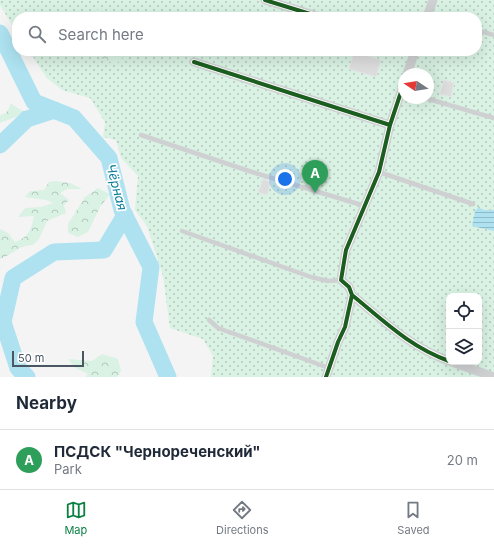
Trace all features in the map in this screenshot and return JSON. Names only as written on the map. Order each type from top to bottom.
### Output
[{"type":"street","points":[[265,0],[304,12]]},
{"type":"street","points":[[430,12],[433,0]]},
{"type":"street","points":[[409,68],[413,56]]},
{"type":"street","points":[[194,62],[390,126]]},
{"type":"street","points":[[398,103],[390,126],[379,172],[346,250],[340,280],[349,287],[352,295],[406,340],[428,353],[446,360]]},
{"type":"street","points":[[328,372],[338,342],[345,327],[352,295]]},
{"type":"street","points":[[458,365],[483,375],[494,377]]},
{"type":"lane","points":[[482,31],[494,35]]},
{"type":"lane","points":[[434,101],[494,118]]},
{"type":"lane","points":[[141,135],[252,172],[365,206]]},
{"type":"lane","points":[[379,172],[473,204]]},
{"type":"lane","points":[[182,231],[311,277],[328,281],[340,280]]},
{"type":"lane","points":[[209,320],[218,328],[328,372]]},
{"type":"green space","points":[[0,0],[494,0],[494,377],[211,377],[213,356],[203,339],[170,328],[163,276],[147,226],[135,210],[138,176],[121,158],[116,140],[103,137],[105,122],[90,98],[62,90],[47,78],[32,56],[482,56],[482,12],[12,12],[12,25],[0,5]]},
{"type":"green space","points":[[100,8],[108,12],[95,12]]},
{"type":"green space","points":[[97,56],[125,56],[116,64]]},
{"type":"green space","points":[[11,104],[26,113],[0,123],[0,115],[6,113]]},
{"type":"green space","points":[[56,181],[70,183],[82,189],[67,189],[60,193],[69,200],[64,205],[66,213],[47,221],[39,239],[33,245],[23,247],[0,259],[0,229],[8,233],[15,242],[23,238],[29,232],[34,216],[18,217],[25,208],[41,207],[53,203],[46,200],[25,197],[30,191],[44,190],[49,182]]},
{"type":"green space","points":[[98,188],[110,194],[100,207],[88,232],[78,237],[68,233],[68,224],[85,197]]},
{"type":"green space","points":[[102,354],[118,359],[121,371],[117,377],[85,377],[88,374],[74,367],[68,359],[92,361]]},
{"type":"water","points":[[479,207],[483,210],[494,210],[494,231],[472,226],[475,211]]},
{"type":"building","points":[[353,56],[368,56],[381,60],[376,77],[349,69]]},
{"type":"building","points":[[444,80],[454,83],[451,97],[440,94]]},
{"type":"building","points":[[263,179],[271,182],[267,195],[258,192]]},
{"type":"waterway","name":"Чёрная","points":[[0,33],[34,102],[74,118],[109,158],[122,210],[151,267],[144,322],[168,377]]},
{"type":"waterway","points":[[0,145],[27,119],[55,110]]},
{"type":"waterway","points":[[27,377],[18,368],[3,322],[13,278],[54,252],[104,250],[125,215]]},
{"type":"cycle path","points":[[265,0],[304,12]]},
{"type":"cycle path","points":[[194,62],[390,125]]},
{"type":"cycle path","points":[[326,377],[338,342],[345,327],[352,295],[349,287],[341,280],[346,250],[379,172],[390,125],[398,101]]},
{"type":"cycle path","points":[[352,295],[386,324],[410,341],[446,360]]},
{"type":"place","name":"ПСДСК \"Чернореченский\"","points":[[315,193]]}]
